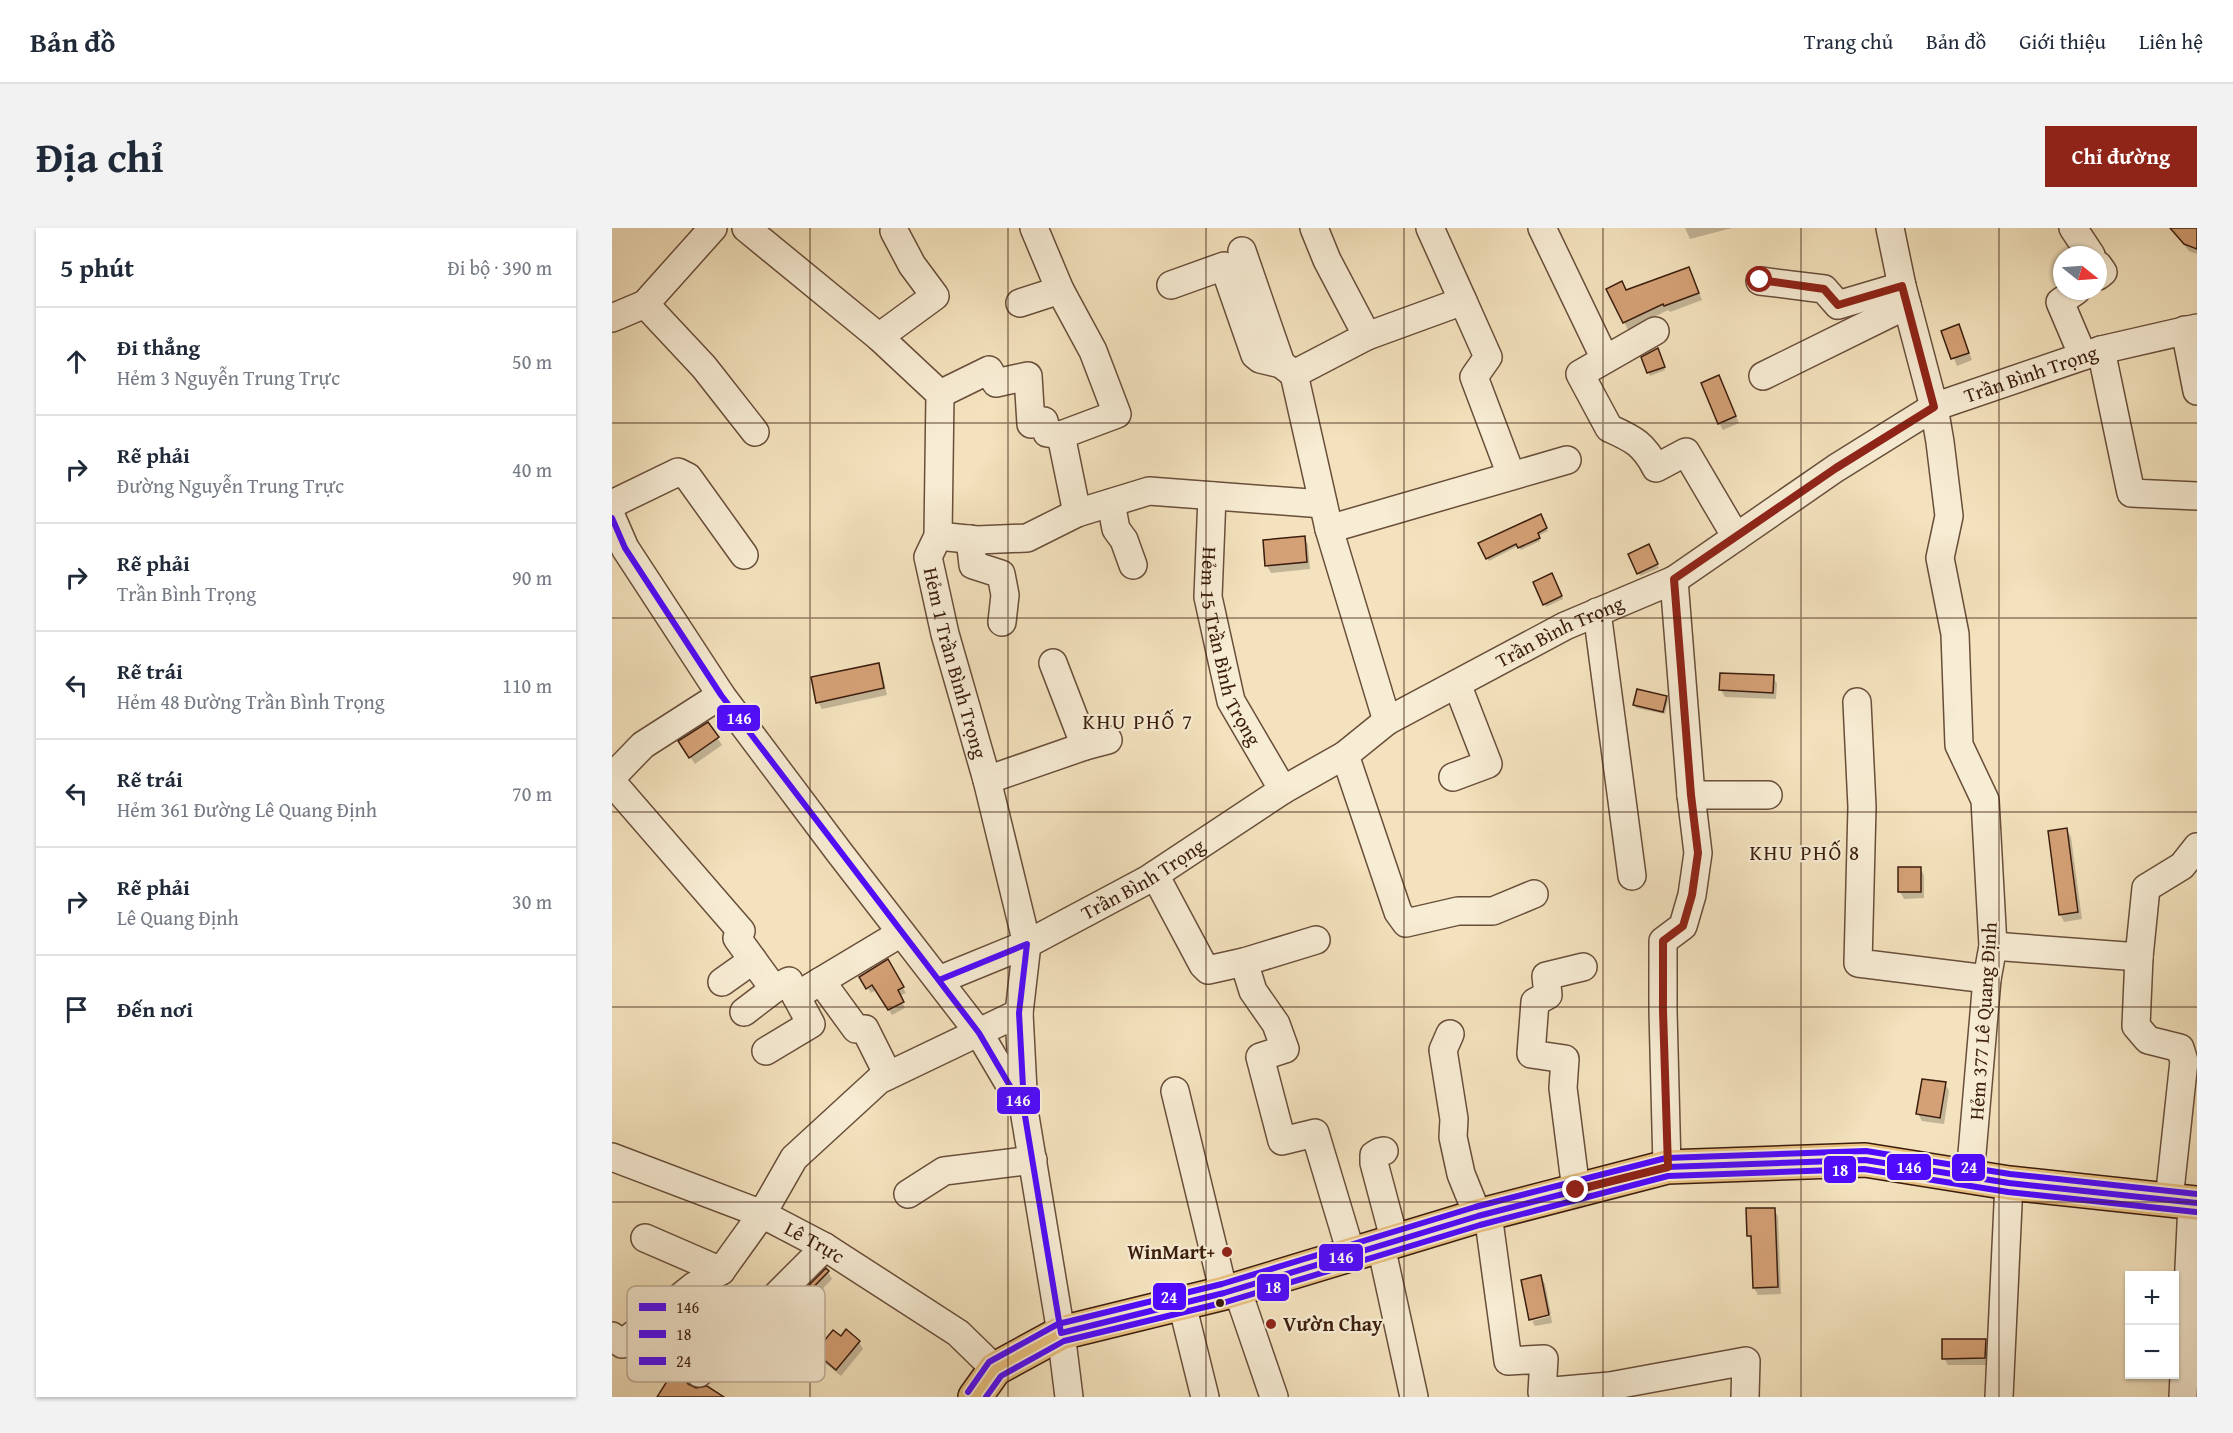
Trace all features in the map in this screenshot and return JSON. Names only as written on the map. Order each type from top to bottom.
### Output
[{"type":"main road","points":[[975,1397],[995,1369],[1061,1333],[1231,1291],[1483,1215],[1668,1167],[1866,1160],[2009,1183],[2186,1202]]},
{"type":"street","points":[[612,318],[645,304],[713,228]]},
{"type":"street","points":[[746,228],[879,337],[940,394],[989,370],[996,383],[1028,376],[1031,424],[1044,421],[1047,433],[1061,435],[1117,414],[1093,351],[1060,290],[1034,228]]},
{"type":"street","points":[[1314,228],[1327,260],[1366,336]]},
{"type":"street","points":[[1430,228],[1488,357],[1474,377],[1510,475]]},
{"type":"street","points":[[1542,228],[1605,359]]},
{"type":"street","name":"Hẻm 377 Lê Quang Định","points":[[1890,228],[1904,296],[1934,407],[1949,516],[1940,558],[1955,634],[1959,744],[1985,800],[1993,946],[1987,979],[1970,1177]]},
{"type":"street","points":[[2073,228],[2085,246]]},
{"type":"street","points":[[879,337],[935,296],[912,265],[894,231]]},
{"type":"street","points":[[1242,251],[1288,369],[1326,516],[1388,721]]},
{"type":"street","points":[[1171,285],[1224,266],[1255,355],[1288,369],[1366,336],[1462,301]]},
{"type":"street","points":[[1760,280],[1824,289],[1838,305],[1904,296]]},
{"type":"street","points":[[1020,303],[1060,290]]},
{"type":"street","points":[[1763,376],[1904,296]]},
{"type":"street","points":[[2063,300],[2060,302],[2092,353],[2131,493],[2197,496]]},
{"type":"street","points":[[645,304],[704,367],[754,432]]},
{"type":"street","points":[[2191,329],[2197,391]]},
{"type":"street","name":"Trần Bình Trọng","points":[[939,980],[1027,944],[1155,874],[1283,790],[1346,755],[1388,721],[1565,626],[1674,579],[1836,468],[1934,407],[2092,353],[2191,329]]},
{"type":"street","points":[[1655,331],[1580,374],[1609,428],[1641,445],[1656,468],[1686,452],[1736,537]]},
{"type":"street","name":"Hẻm 1 Trần Bình Trọng","points":[[940,394],[938,536],[928,557],[945,634],[987,780],[1027,944]]},
{"type":"street","points":[[1061,435],[1077,513]]},
{"type":"street","points":[[938,536],[970,539],[1027,538],[1077,513],[1149,491],[1212,496],[1326,516],[1567,460]]},
{"type":"street","points":[[612,504],[678,472],[688,477],[744,555]]},
{"type":"street","name":"Hẻm 15 Trần Bình Trọng","points":[[1212,496],[1208,597],[1231,701],[1283,790]]},
{"type":"street","points":[[1111,503],[1116,529],[1124,540],[1133,565]]},
{"type":"street","points":[[612,518],[625,548],[721,695],[979,1033],[1024,1110]]},
{"type":"street","points":[[970,539],[973,565],[1001,574],[1006,603],[1002,622]]},
{"type":"street","points":[[1668,1167],[1663,941],[1683,926],[1692,895],[1698,853],[1691,795],[1674,579]]},
{"type":"street","points":[[1597,612],[1632,876]]},
{"type":"street","points":[[987,780],[1096,743],[1053,663]]},
{"type":"street","points":[[1453,777],[1488,764],[1457,684]]},
{"type":"street","points":[[612,777],[644,746],[721,695]]},
{"type":"street","points":[[1857,702],[1862,807],[1858,963],[1987,979]]},
{"type":"street","points":[[1346,755],[1398,912],[1406,923],[1458,911],[1493,911],[1534,894]]},
{"type":"street","points":[[612,782],[739,934],[753,960],[811,1024],[766,1051]]},
{"type":"street","points":[[1691,795],[1768,795]]},
{"type":"street","points":[[2183,1397],[2186,1202],[2184,1061],[2180,1048],[2148,1040],[2136,1026],[2139,957],[2146,888],[2182,866],[2197,847]]},
{"type":"street","points":[[1155,874],[1171,908],[1206,968],[1216,969],[1244,962],[1316,940]]},
{"type":"street","points":[[744,1012],[785,993],[821,981],[901,933]]},
{"type":"street","points":[[1027,944],[1019,1013],[1024,1110],[1061,1333],[1069,1397]]},
{"type":"street","points":[[1993,946],[2139,957]]},
{"type":"street","points":[[722,982],[753,960]]},
{"type":"street","points":[[1244,962],[1253,991],[1276,1024],[1286,1049],[1260,1057],[1282,1141],[1315,1133],[1375,1247],[1414,1397]]},
{"type":"street","points":[[1576,1190],[1563,1088],[1565,1059],[1530,1054],[1535,1002],[1548,995],[1546,976],[1583,967]]},
{"type":"street","points":[[821,981],[856,1029],[865,1029],[888,1075]]},
{"type":"street","points":[[694,1286],[721,1271],[762,1215],[794,1158],[879,1080],[1019,1013]]},
{"type":"street","points":[[1450,1034],[1443,1050],[1454,1119],[1453,1137],[1461,1174],[1483,1215],[1508,1361],[1544,1359],[1542,1395],[1610,1386],[1746,1361],[1745,1397]]},
{"type":"street","points":[[1175,1091],[1231,1291],[1274,1397]]},
{"type":"street","points":[[1375,1247],[1374,1155],[1384,1151]]},
{"type":"street","name":"Lê Trực","points":[[612,1157],[762,1215],[825,1247],[958,1333],[995,1369]]},
{"type":"street","points":[[908,1194],[944,1171],[1033,1160]]},
{"type":"street","points":[[1998,1397],[2009,1183]]},
{"type":"street","points":[[645,1238],[721,1271]]},
{"type":"street","points":[[786,1286],[825,1247]]},
{"type":"street","points":[[1182,1304],[1204,1397]]},
{"type":"street","points":[[612,1336],[622,1344],[627,1340]]},
{"type":"building","points":[[2170,228],[2197,228],[2197,249],[2184,244]]},
{"type":"building","points":[[1689,267],[1699,293],[1664,306],[1663,304],[1623,323],[1606,289],[1622,281],[1626,290]]},
{"type":"building","points":[[1959,324],[1969,353],[1951,359],[1941,331]]},
{"type":"building","points":[[1658,348],[1665,367],[1647,373],[1641,357]]},
{"type":"building","points":[[1719,375],[1736,416],[1718,424],[1701,383]]},
{"type":"building","points":[[1541,514],[1547,528],[1538,533],[1540,538],[1518,548],[1516,544],[1486,559],[1478,543]]},
{"type":"building","points":[[1305,536],[1307,562],[1265,566],[1263,540]]},
{"type":"building","points":[[1649,544],[1658,564],[1637,574],[1628,554]]},
{"type":"building","points":[[1552,573],[1562,596],[1543,605],[1533,582]]},
{"type":"building","points":[[879,663],[884,688],[816,703],[811,677]]},
{"type":"building","points":[[1720,673],[1774,675],[1773,693],[1719,690]]},
{"type":"building","points":[[1637,689],[1667,696],[1663,712],[1633,705]]},
{"type":"building","points":[[708,722],[719,737],[689,758],[678,741]]},
{"type":"building","points":[[2067,828],[2078,912],[2059,915],[2048,831]]},
{"type":"building","points":[[1898,867],[1921,867],[1921,892],[1898,892]]},
{"type":"building","points":[[888,959],[904,987],[898,990],[904,1002],[888,1010],[872,985],[866,989],[859,977]]},
{"type":"building","points":[[1922,1079],[1946,1082],[1940,1118],[1916,1114]]},
{"type":"building","points":[[1746,1208],[1775,1208],[1778,1287],[1753,1288],[1751,1236],[1747,1236]]},
{"type":"building","points":[[826,1268],[829,1271],[814,1286],[808,1286]]},
{"type":"building","points":[[1541,1275],[1549,1315],[1529,1320],[1521,1280]]},
{"type":"building","points":[[846,1329],[860,1341],[836,1370],[825,1361],[825,1340],[833,1330],[841,1336]]},
{"type":"building","points":[[1942,1339],[1986,1339],[1985,1358],[1942,1359]]},
{"type":"building","points":[[666,1382],[687,1382],[696,1388],[707,1386],[724,1397],[657,1397]]},
{"type":"transit line","name":"146","points":[[612,518],[625,548],[721,695],[979,1033],[1024,1110],[1061,1333]]},
{"type":"transit line","name":"146","points":[[939,980],[1027,944],[1019,1013],[1024,1105]]},
{"type":"transit line","name":"24","points":[[968,1392],[989,1362],[1058,1324],[1222,1284],[1475,1207],[1666,1158],[1866,1151],[2010,1174],[2197,1194]]},
{"type":"transit line","name":"146","points":[[1061,1333],[1224,1293],[1478,1216],[1667,1167],[1865,1160],[2009,1183],[2197,1203]]},
{"type":"transit line","name":"18","points":[[986,1397],[1001,1376],[1064,1341],[1226,1302],[1480,1225],[1668,1176],[1864,1169],[2008,1192],[2196,1212]]},
{"type":"place","name":"WinMart+","points":[[1227,1252]]},
{"type":"place","name":"Vườn Chay","points":[[1271,1324]]},
{"type":"district","name":"KHU PHỐ 7","points":[[1138,722]]},
{"type":"district","name":"KHU PHỐ 8","points":[[1805,853]]},
{"type":"route","points":[[1576,1190],[1668,1167],[1663,941],[1683,926],[1692,895],[1698,853],[1691,795],[1674,579],[1836,468],[1934,407],[1902,286],[1838,305],[1824,289],[1760,280]]}]
